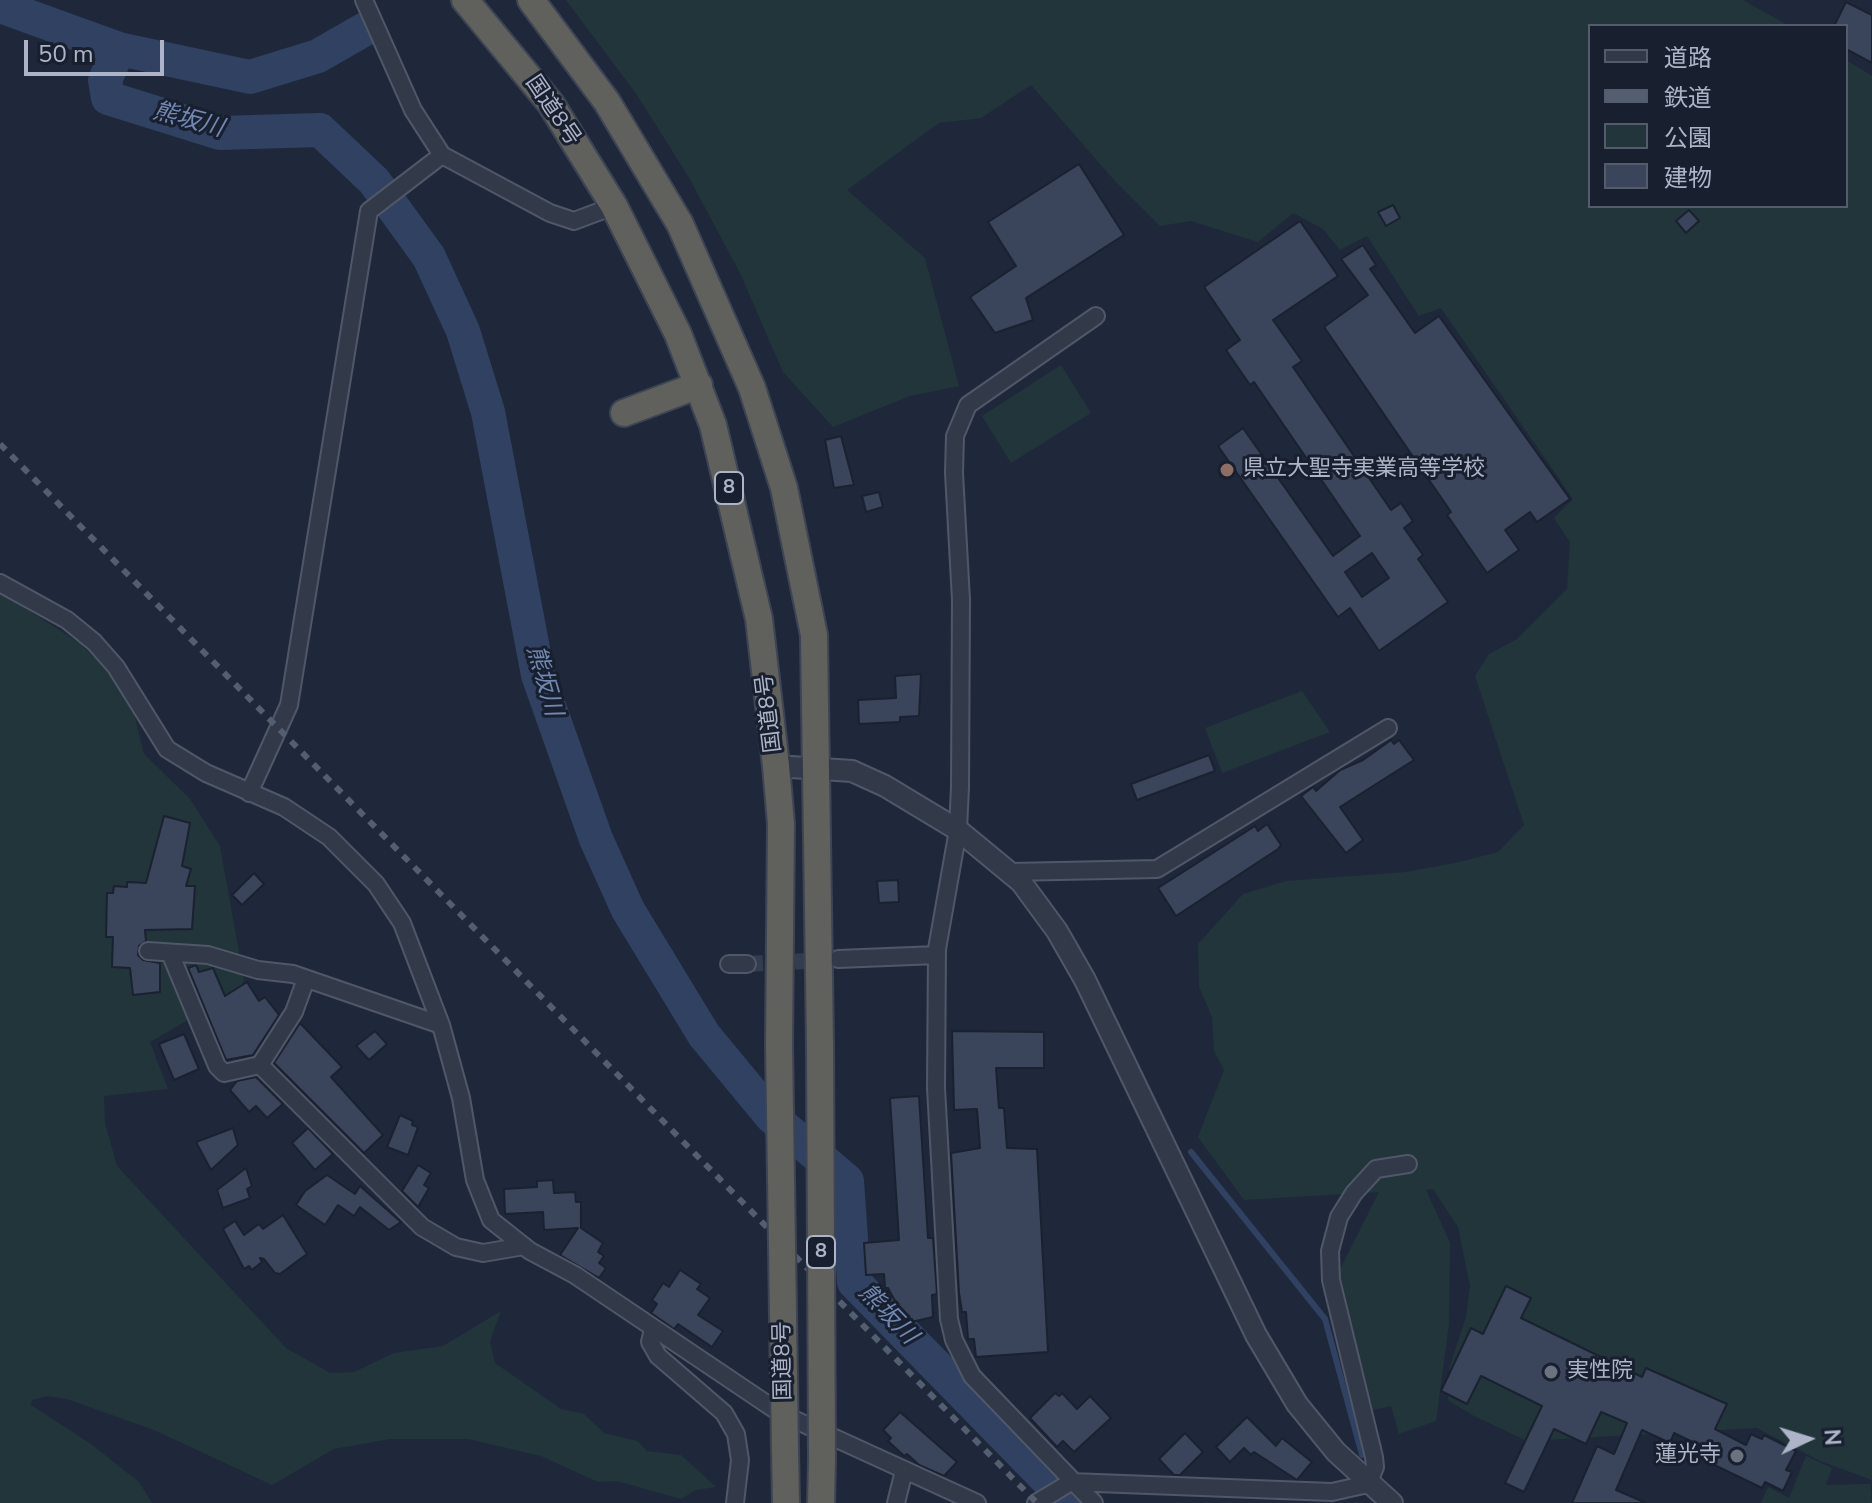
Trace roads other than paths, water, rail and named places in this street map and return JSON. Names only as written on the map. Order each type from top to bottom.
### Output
[{"type":"highway","name":"国道8号","points":[[465,0],[551,104],[614,206],[678,334],[699,385],[726,477],[759,619],[781,824],[779,1044],[786,1503]]},
{"type":"highway","name":"国道8号","points":[[531,0],[607,102],[680,224],[766,425],[800,555],[814,635],[820,1045],[821,1503]]},
{"type":"highway","points":[[624,413],[699,385]]},
{"type":"street","points":[[364,0],[413,110],[442,155],[550,213],[574,221],[614,206]]},
{"type":"street","points":[[249,793],[289,705],[369,211],[442,155]]},
{"type":"street","points":[[1094,1503],[1054,1490],[972,1376],[954,1340],[949,1319],[936,1088],[937,955],[958,830],[961,600],[955,436],[968,405],[1096,316]]},
{"type":"street","points":[[0,583],[67,620],[94,642],[123,677],[167,749],[201,771],[284,807],[329,837],[376,884],[402,923],[441,1025],[461,1098],[475,1180],[491,1220],[524,1246],[575,1275],[780,1413],[977,1503]]},
{"type":"street","points":[[1010,872],[1157,869],[1388,728]]},
{"type":"street","points":[[776,766],[816,766],[863,776],[958,830],[1010,872],[1057,931],[1085,980],[1256,1335],[1276,1370],[1297,1404],[1368,1484],[1392,1503]]},
{"type":"street","points":[[148,951],[208,955],[306,979],[441,1025]]},
{"type":"street","points":[[170,953],[217,1066],[224,1073],[260,1065],[294,1012],[306,979]]},
{"type":"street","points":[[838,959],[937,955]]},
{"type":"street","points":[[729,964],[747,964]]},
{"type":"street","points":[[260,1065],[422,1227],[456,1247],[483,1253],[524,1246]]},
{"type":"street","points":[[1368,1484],[1375,1467],[1374,1457],[1331,1280],[1330,1251],[1339,1217],[1354,1193],[1376,1169],[1408,1164]]},
{"type":"street","points":[[653,1329],[650,1342],[658,1356],[724,1413],[736,1434],[740,1460],[735,1503]]},
{"type":"street","points":[[896,1503],[904,1471]]},
{"type":"street","points":[[1054,1490],[1332,1492],[1368,1484]]},
{"type":"waterway","points":[[0,6],[119,49],[250,77],[318,56],[365,29]]},
{"type":"waterway","name":"熊坂川","points":[[119,49],[105,80],[108,98],[220,133],[320,130],[374,181],[429,257],[463,331],[488,412],[538,675],[596,839],[628,910],[704,1035],[771,1116],[847,1181],[854,1282],[1070,1503]]},
{"type":"waterway","points":[[1191,1152],[1325,1319],[1362,1455]]},
{"type":"tunnel","points":[[747,964],[828,960]]},
{"type":"railway","points":[[0,444],[1037,1503]]},
{"type":"place","name":"県立大聖寺実業高等学校","points":[[1227,470]]},
{"type":"place","name":"実性院","points":[[1551,1372]]},
{"type":"place","name":"蓮光寺","points":[[1737,1456]]}]
